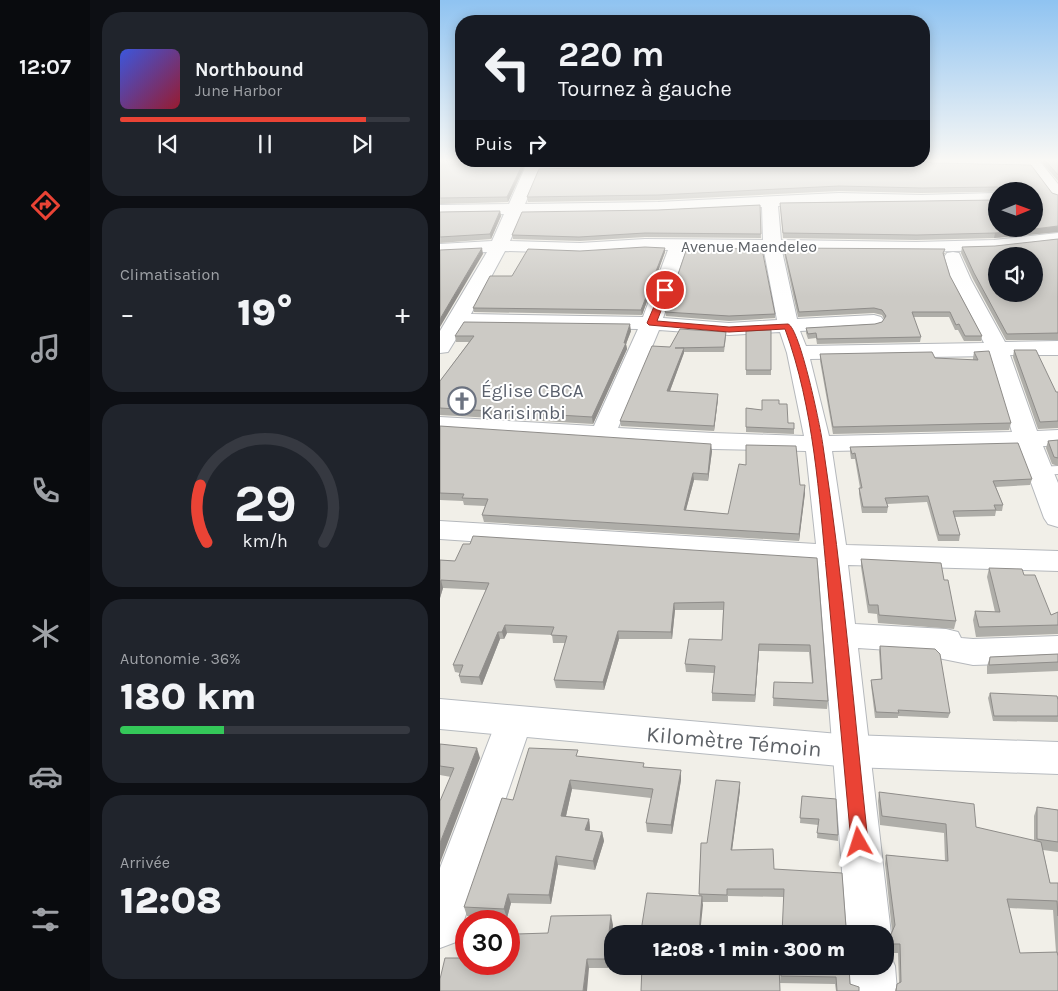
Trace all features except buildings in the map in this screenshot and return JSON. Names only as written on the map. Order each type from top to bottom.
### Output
[{"type":"street","points":[[440,347],[451,323],[499,246],[516,205]]},
{"type":"street","points":[[440,210],[697,205]]},
{"type":"street","points":[[770,205],[772,245],[818,444],[832,555],[868,925]]},
{"type":"street","name":"Avenue Maendeleo","points":[[440,249],[499,246],[575,248],[639,244],[678,246],[916,247],[994,245],[1058,238]]},
{"type":"street","points":[[604,433],[652,323],[667,285],[678,246]]},
{"type":"street","points":[[952,257],[961,280],[997,348],[1027,438],[1049,470],[1058,518]]},
{"type":"street","points":[[793,340],[874,321]]},
{"type":"street","points":[[451,323],[652,323],[729,329],[793,340],[997,348],[1058,348]]},
{"type":"street","points":[[440,424],[604,433],[713,442],[818,444],[1058,438]]},
{"type":"street","points":[[440,530],[832,555],[1058,560]]},
{"type":"street","points":[[839,635],[946,641],[950,649],[972,652],[1058,649]]},
{"type":"street","name":"Kilomètre Témoin","points":[[440,714],[850,751],[1058,758]]},
{"type":"street","points":[[440,926],[514,722]]},
{"type":"street","points":[[873,975],[874,991]]},
{"type":"place","name":"Église CBCA Karisimbi","points":[[462,401]]},
{"type":"route","points":[[665,290],[652,323],[729,329],[788,326],[798,353],[818,444],[832,555],[859,842]]}]
